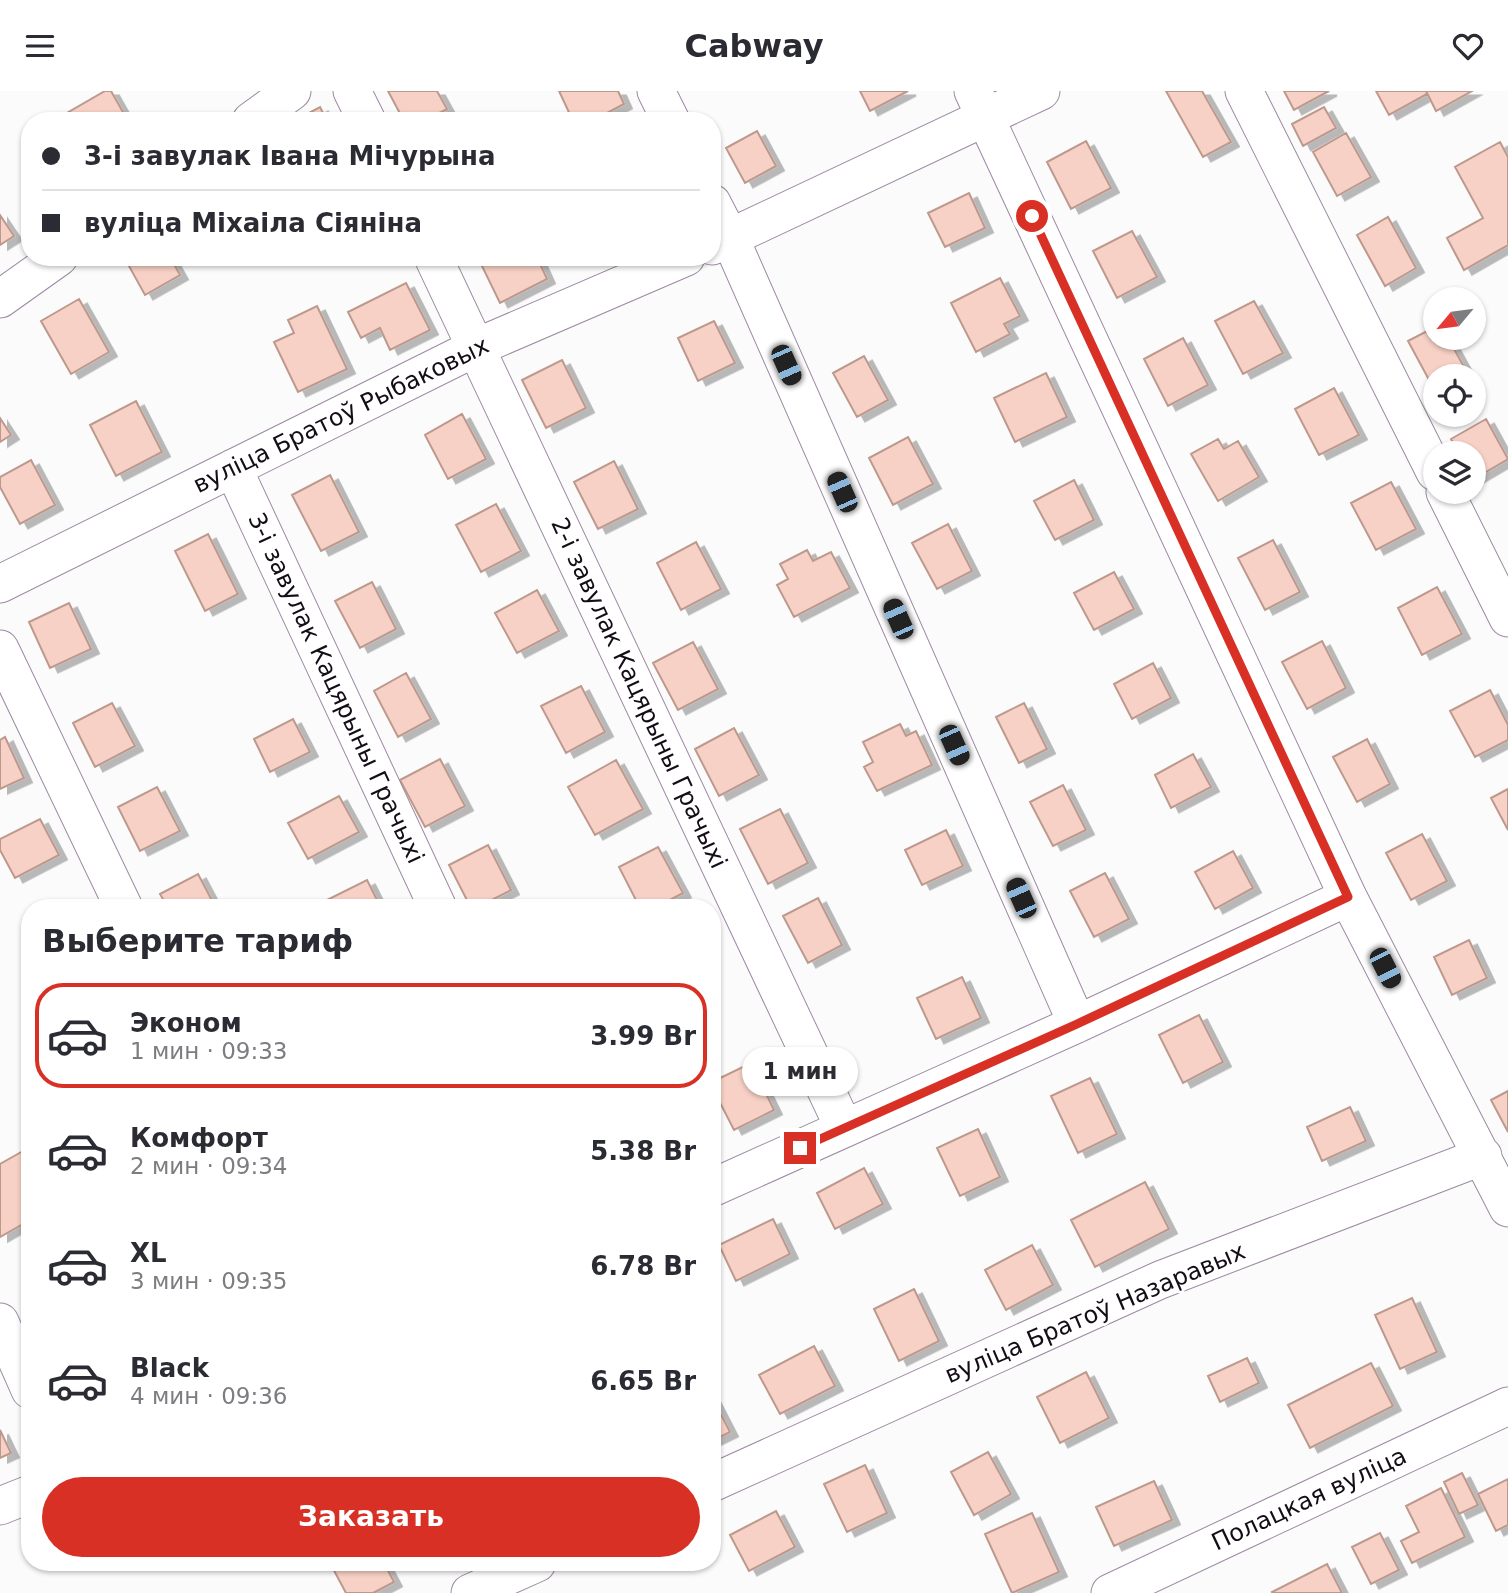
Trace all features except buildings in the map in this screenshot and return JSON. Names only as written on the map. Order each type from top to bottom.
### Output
[{"type":"street","points":[[263,112],[292,91]]},
{"type":"street","points":[[352,91],[362,112]]},
{"type":"street","points":[[656,91],[666,112]]},
{"type":"street","points":[[1041,91],[980,105],[721,242],[1077,1024]]},
{"type":"street","points":[[1244,91],[1423,448]]},
{"type":"street","points":[[980,105],[1348,897],[1505,1195]]},
{"type":"street","points":[[0,299],[46,266]]},
{"type":"street","name":"2-і завулак Кацярыны Грачыхі","points":[[437,266],[844,1128]]},
{"type":"street","name":"вуліца Братоў Рыбаковых","points":[[0,584],[477,347],[665,266]]},
{"type":"street","name":"3-і завулак Кацярыны Грачыхі","points":[[233,468],[434,899]]},
{"type":"street","points":[[1451,504],[1508,618]]},
{"type":"street","points":[[0,649],[120,899]]},
{"type":"street","points":[[721,1184],[1077,1024],[1348,897]]},
{"type":"street","name":"вуліца Братоў Назаравых","points":[[721,1479],[1160,1280],[1483,1156]]},
{"type":"street","points":[[0,1322],[21,1370]]},
{"type":"street","name":"Полацкая вуліца","points":[[1110,1593],[1508,1406]]},
{"type":"street","points":[[0,1506],[21,1498]]},
{"type":"street","points":[[471,1593],[519,1571]]},
{"type":"route","points":[[800,1148],[1077,1024],[1348,897],[1032,216]]}]
